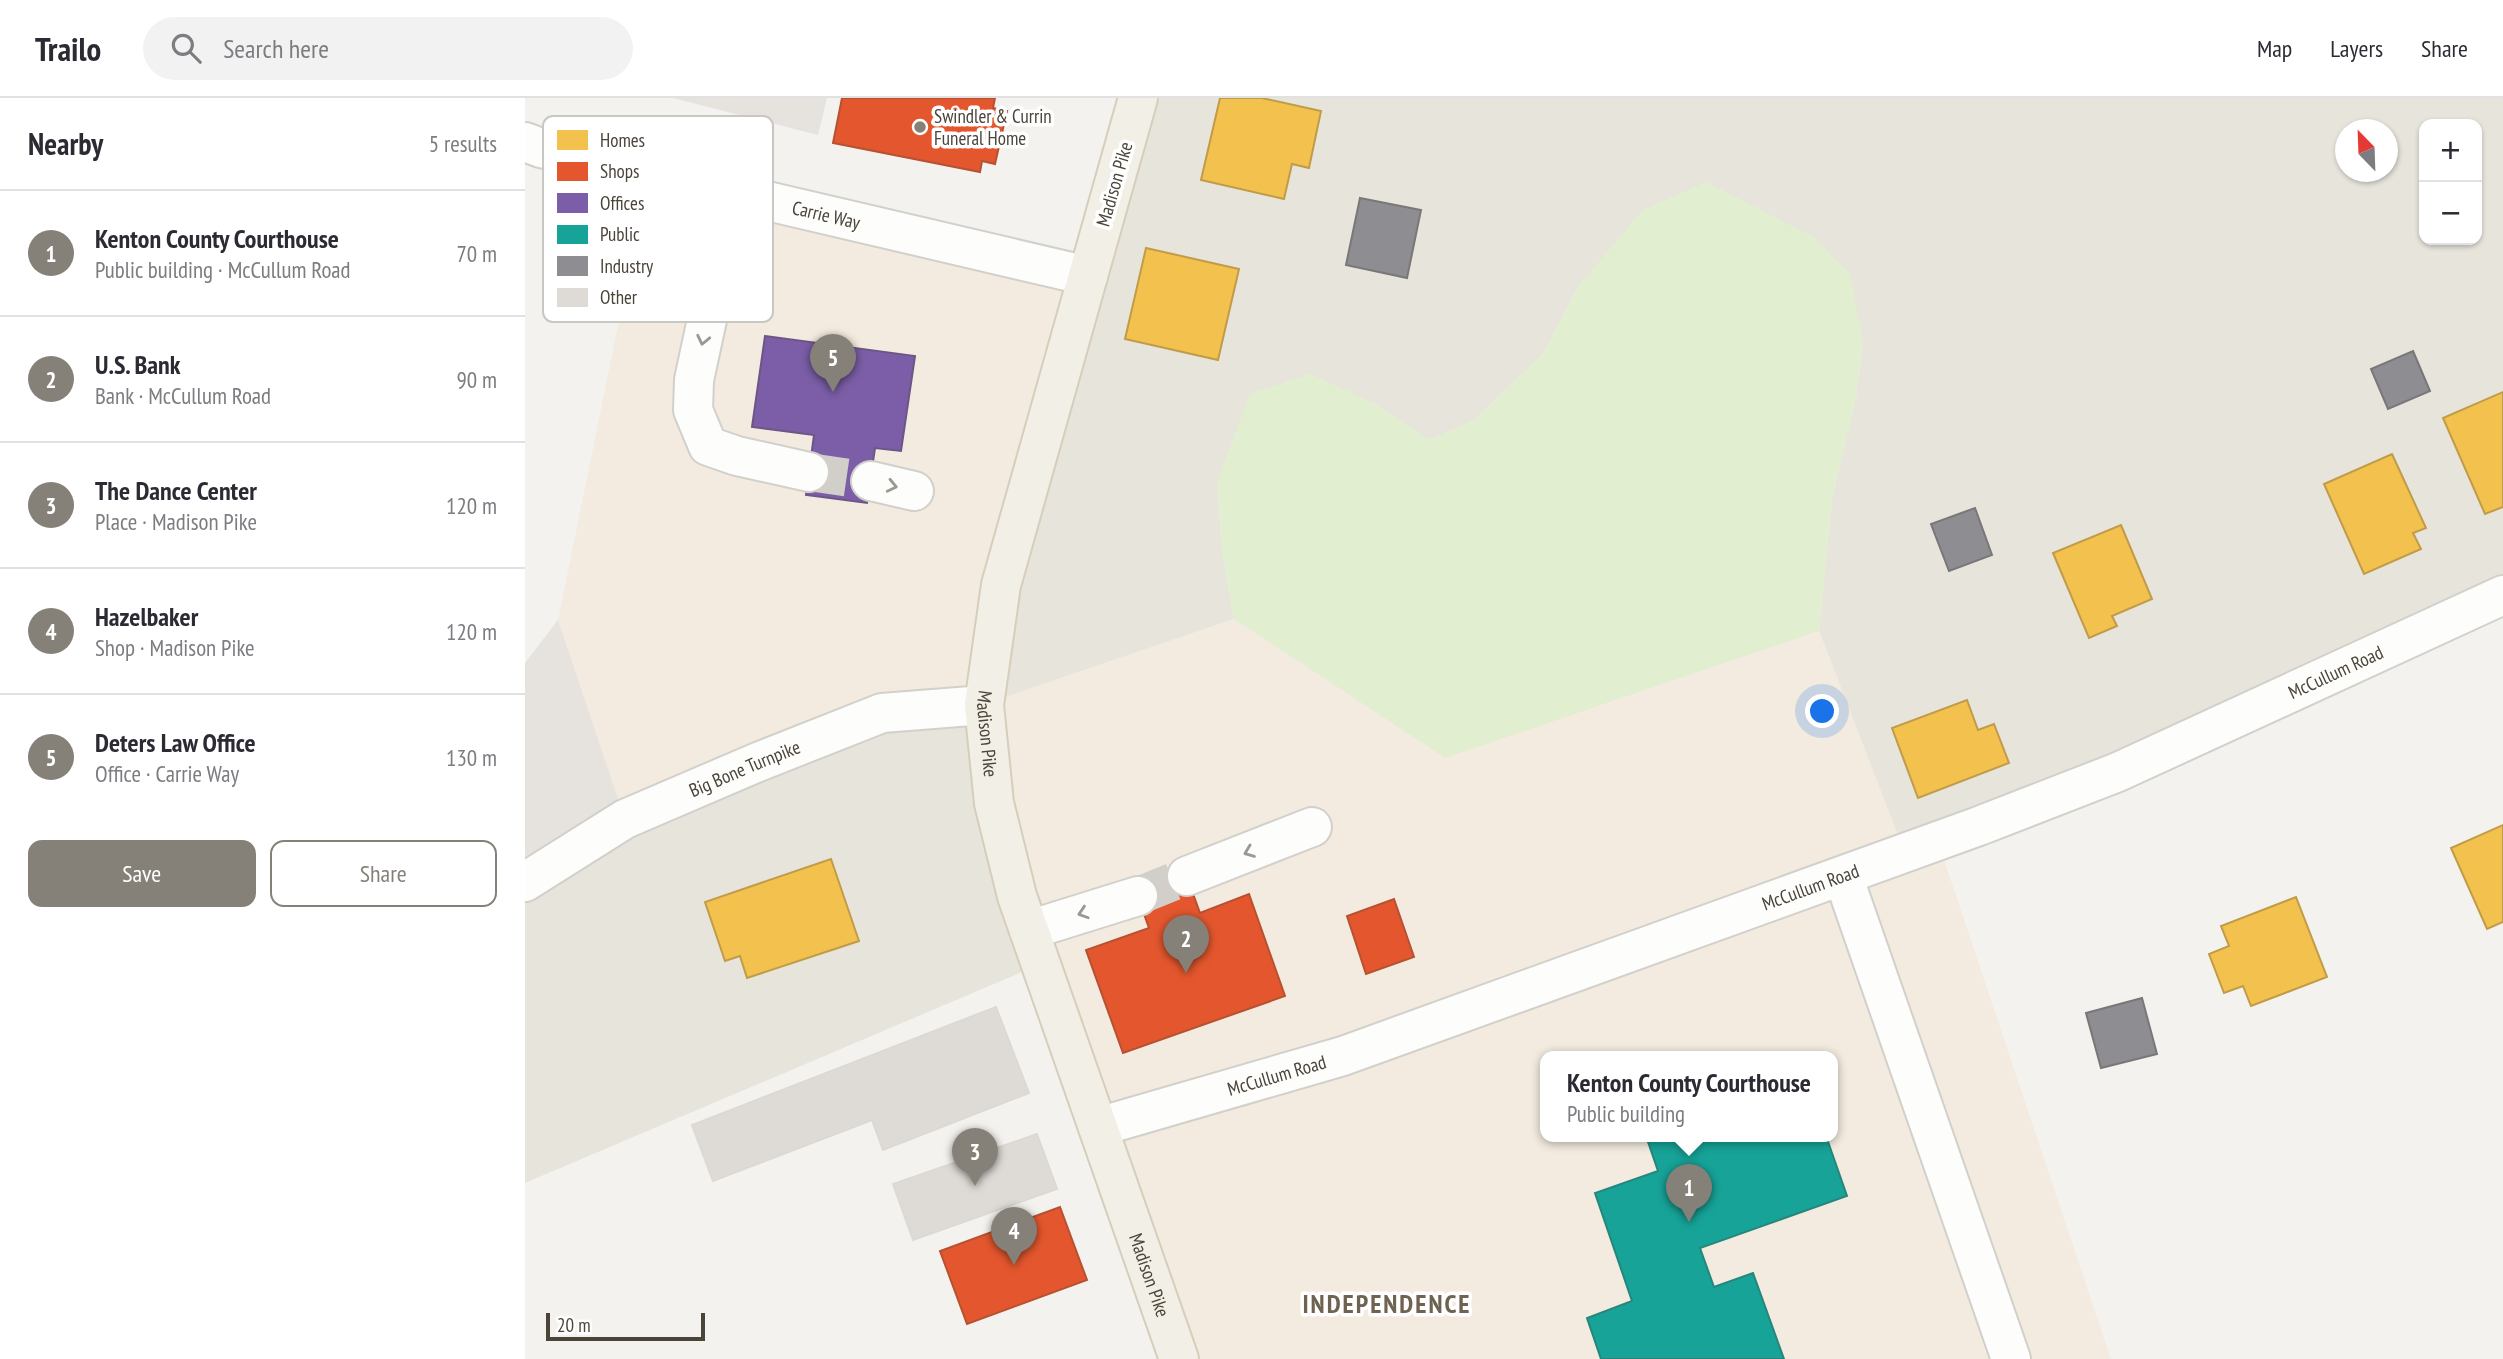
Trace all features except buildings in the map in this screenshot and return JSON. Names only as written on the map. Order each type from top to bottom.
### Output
[{"type":"main road","name":"Madison Pike","points":[[1138,98],[1001,585],[984,705],[994,803],[1017,896],[1179,1359]]},
{"type":"street","name":"Carrie Way","points":[[525,142],[543,148]]},
{"type":"street","name":"Carrie Way","points":[[773,202],[1088,276]]},
{"type":"street","points":[[706,322],[694,380],[693,410],[708,446],[737,456],[809,472]]},
{"type":"street","points":[[871,481],[914,491]]},
{"type":"street","name":"McCullum Road","points":[[1098,1127],[1343,1056],[1843,876],[2118,772],[2503,595]]},
{"type":"street","name":"Big Bone Turnpike","points":[[525,881],[625,819],[882,713],[984,705]]},
{"type":"street","points":[[1187,876],[1312,828]]},
{"type":"street","points":[[1843,876],[2011,1359]]},
{"type":"street","points":[[1029,930],[1138,896]]},
{"type":"shaded area","points":[[673,98],[827,98],[818,135],[773,124],[773,116],[744,116]]},
{"type":"shaded area","points":[[1138,98],[2503,98],[2503,595],[1905,854],[1819,631],[1832,498],[1856,397],[1863,342],[1580,284],[1543,354],[1473,421],[1429,440],[1372,402],[1217,482],[1222,550],[1234,619],[984,705]]},
{"type":"shaded area","points":[[773,202],[1088,276],[984,704],[1234,619],[1445,758],[1819,631],[1905,853],[1938,842],[2111,1359],[1179,1359],[1088,1098],[984,705],[882,713],[625,819],[558,620],[619,322],[773,322]]},
{"type":"shaded area","points":[[558,620],[625,819],[525,881],[525,663]]},
{"type":"shaded area","points":[[984,705],[1041,964],[525,1183],[525,882],[758,762]]},
{"type":"green space","points":[[1706,182],[1814,237],[1850,274],[1863,342],[1856,397],[1832,498],[1819,631],[1445,758],[1234,619],[1222,550],[1217,482],[1250,394],[1310,374],[1372,402],[1429,440],[1473,421],[1543,354],[1580,284],[1643,210]]},
{"type":"tunnel","points":[[809,472],[871,481]]},
{"type":"tunnel","points":[[1138,896],[1187,876]]},
{"type":"place","name":"Swindler & Currin Funeral Home","points":[[920,127]]},
{"type":"place","name":"Deters Law Office","points":[[833,392]]},
{"type":"place","name":"U.S. Bank","points":[[1186,973]]},
{"type":"place","name":"The Dance Center","points":[[975,1186]]},
{"type":"place","name":"Kenton County Courthouse","points":[[1689,1222]]},
{"type":"place","name":"Hazelbaker","points":[[1014,1265]]},
{"type":"district","name":"INDEPENDENCE","points":[[1387,1303]]}]
